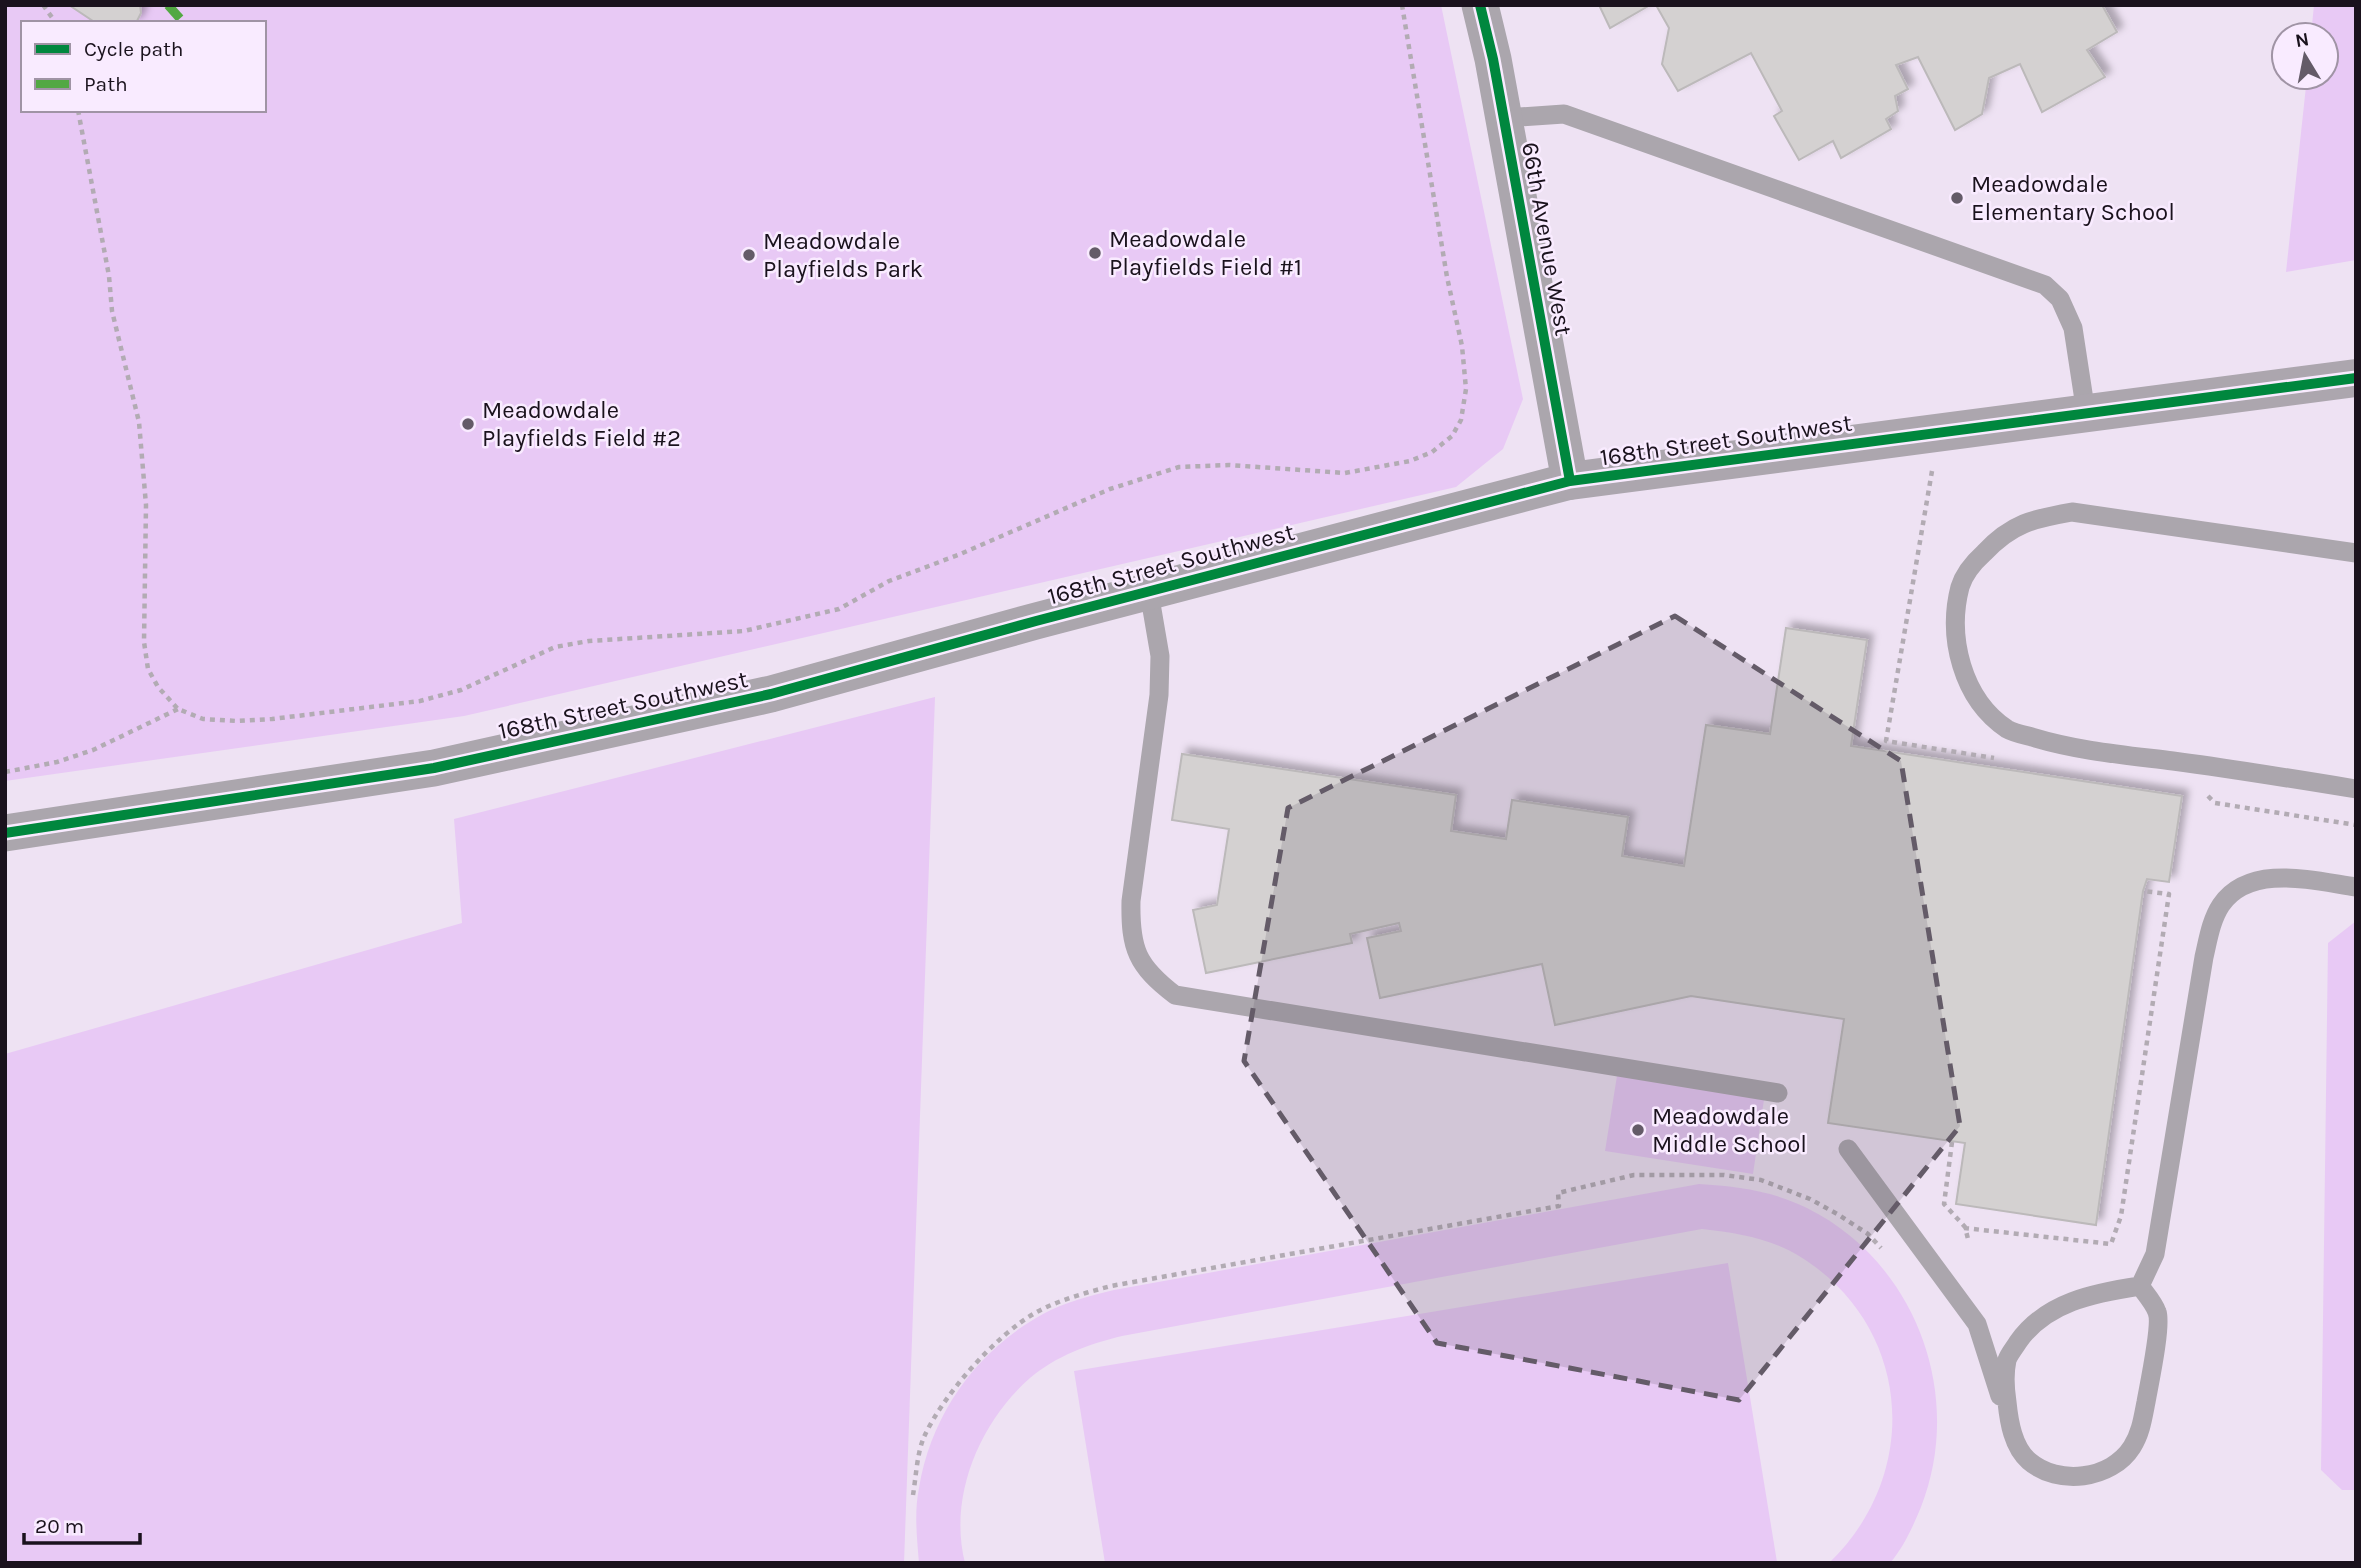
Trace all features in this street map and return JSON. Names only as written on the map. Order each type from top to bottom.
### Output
[{"type":"street","name":"66th Avenue West","points":[[1480,5],[1504,118],[1570,481]]},
{"type":"street","name":"168th Street Southwest","points":[[5,833],[435,768],[771,694],[1570,481],[2356,378]]},
{"type":"lane","points":[[1504,118],[1564,114],[2045,285],[2060,299],[2073,328],[2086,414]]},
{"type":"lane","points":[[2356,553],[2072,512],[2035,518],[2012,528],[1995,540],[1974,562],[1962,582],[1954,610],[1955,641],[1964,671],[1991,716],[2010,730],[2070,748],[2356,789]]},
{"type":"lane","points":[[1149,592],[1160,656],[1159,695],[1131,901],[1130,928],[1138,956],[1153,978],[1175,995],[1778,1093]]},
{"type":"lane","points":[[2140,1286],[2155,1254],[2204,957],[2211,928],[2221,905],[2239,887],[2267,878],[2298,879],[2356,887]]},
{"type":"lane","points":[[1848,1149],[1977,1324],[2010,1427],[2026,1458],[2044,1472],[2065,1476],[2092,1475],[2117,1464],[2132,1448],[2141,1426],[2155,1351],[2158,1313],[2140,1286]]},
{"type":"lane","points":[[2010,1427],[2005,1386],[2008,1358],[2029,1326],[2062,1304],[2104,1291],[2140,1286]]},
{"type":"path","points":[[43,5],[55,21]]},
{"type":"path","points":[[78,112],[112,311],[139,422],[146,505],[144,642],[148,669],[158,687],[178,709],[202,719],[300,716],[420,701],[461,690],[555,647],[589,641],[744,631],[839,609],[889,581],[958,555],[1110,489],[1179,467],[1228,465],[1345,473],[1410,461],[1432,452],[1452,436],[1457,428],[1466,389],[1462,346],[1447,277],[1402,5]]},
{"type":"path","points":[[1932,471],[1886,741],[1996,758]]},
{"type":"path","points":[[5,772],[57,762],[93,750],[178,709]]},
{"type":"path","points":[[2202,790],[2215,803],[2356,825]]},
{"type":"path","points":[[1965,1228],[2111,1244],[2121,1216],[2169,894],[2143,891]]},
{"type":"path","points":[[1952,1142],[1944,1204],[1965,1228],[1968,1239]]},
{"type":"path","points":[[913,1495],[924,1438],[949,1398],[1004,1335],[1035,1313],[1111,1286],[1559,1206],[1558,1193],[1634,1175],[1724,1175],[1761,1180],[1811,1199],[1839,1215],[1868,1234],[1884,1252]]},
{"type":"highlighted area","points":[[1675,616],[1901,761],[1960,1126],[1739,1400],[1437,1343],[1244,1061],[1288,808]]},
{"type":"shaded area","name":"Meadowdale Playfields Park","points":[[5,5],[1441,5],[1523,399],[1503,449],[1456,487],[464,716],[5,781]]},
{"type":"shaded area","points":[[2314,5],[2356,5],[2356,260],[2286,272],[2305,91],[2340,91],[2340,21],[2312,21]]},
{"type":"shaded area","points":[[935,697],[904,1563],[5,1563],[5,1054],[462,923],[454,819]]},
{"type":"shaded area","points":[[2356,921],[2356,1490],[2342,1490],[2321,1470],[2328,943]]},
{"type":"shaded area","points":[[1619,1063],[1766,1086],[1753,1174],[1605,1151]]},
{"type":"shaded area","points":[[1699,1184],[1754,1190],[1807,1208],[1845,1232],[1877,1262],[1903,1297],[1921,1336],[1933,1377],[1937,1421],[1933,1464],[1921,1507],[1904,1543],[1890,1563],[1829,1563],[1859,1527],[1880,1487],[1891,1445],[1892,1402],[1883,1360],[1865,1320],[1837,1285],[1799,1256],[1765,1241],[1702,1229],[1122,1336],[1073,1352],[1030,1378],[996,1416],[983,1438],[972,1462],[961,1512],[965,1563],[919,1563],[917,1497],[925,1461],[946,1410],[978,1365],[997,1346],[1051,1310],[1114,1290]]},
{"type":"shaded area","points":[[1728,1263],[1777,1562],[1105,1563],[1074,1371]]},
{"type":"building","points":[[69,5],[140,5],[141,13],[137,21],[93,21]]},
{"type":"building","points":[[1599,5],[1650,5],[1610,28]]},
{"type":"building","points":[[1656,5],[2102,5],[2117,32],[2087,50],[2105,77],[2042,112],[2020,64],[1989,78],[1982,114],[1955,130],[1918,57],[1896,65],[1908,89],[1895,96],[1898,111],[1886,119],[1891,129],[1841,158],[1833,141],[1799,160],[1774,116],[1782,111],[1751,53],[1678,91],[1662,64],[1669,28]]},
{"type":"building","points":[[1786,628],[1867,640],[1851,746],[2182,796],[2169,882],[2147,879],[2143,891],[2096,1225],[1956,1204],[1965,1143],[1828,1123],[1844,1019],[1691,996],[1555,1025],[1542,964],[1380,998],[1367,938],[1401,931],[1399,923],[1350,934],[1352,943],[1206,973],[1193,910],[1217,905],[1229,829],[1172,820],[1182,754],[1456,795],[1451,831],[1506,839],[1512,800],[1628,817],[1622,856],[1684,866],[1706,725],[1770,734]]},
{"type":"marked path","points":[[168,5],[182,21]]},
{"type":"cycle path","points":[[1480,5],[1493,59],[1570,481]]},
{"type":"cycle path","points":[[5,833],[434,768],[771,694],[1036,621],[1570,481],[2356,378]]},
{"type":"place","name":"Meadowdale Elementary School","points":[[1957,198]]},
{"type":"place","name":"Meadowdale Playfields Field #1","points":[[1095,253]]},
{"type":"place","name":"Meadowdale Playfields Park","points":[[749,255]]},
{"type":"place","name":"Meadowdale Playfields Field #2","points":[[468,424]]},
{"type":"place","name":"Meadowdale Middle School","points":[[1638,1130]]}]
